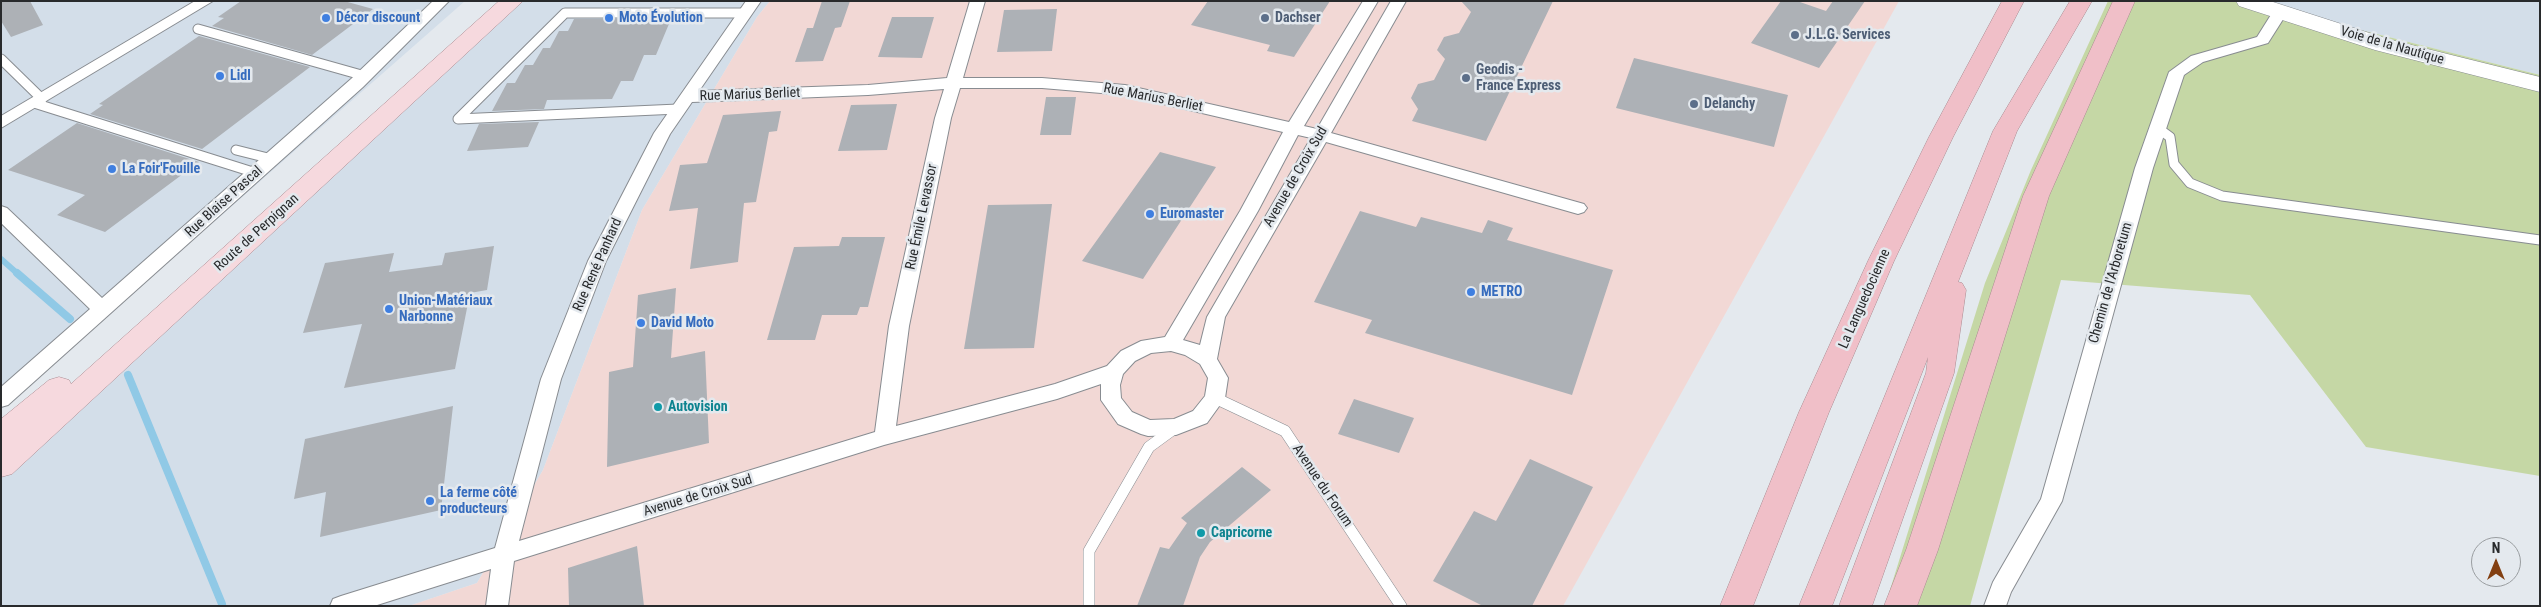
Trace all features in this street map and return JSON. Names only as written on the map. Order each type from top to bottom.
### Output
[{"type":"highway","name":"La Languedocienne","points":[[1736,606],[1814,412],[1881,260],[1950,120],[2013,1]]},
{"type":"highway","points":[[1815,606],[2005,131],[2081,1]]},
{"type":"highway","points":[[1900,606],[1922,550],[2036,196],[2124,1]]},
{"type":"highway","points":[[1855,606],[1940,373],[1958,246]]},
{"type":"highway","points":[[1910,606],[1922,550]]},
{"type":"main road","name":"Route de Perpignan","points":[[1,437],[132,324],[320,152],[494,1]]},
{"type":"main road","name":"Route de Perpignan","points":[[1,465],[512,1]]},
{"type":"street","points":[[1,123],[206,1]]},
{"type":"street","name":"Rue Blaise Pascal","points":[[1,399],[365,76],[442,1]]},
{"type":"street","name":"Rue Émile Levassor","points":[[884,437],[900,326],[952,83],[978,1]]},
{"type":"street","name":"Avenue de Croix Sud","points":[[1171,344],[1239,228],[1294,128],[1371,1]]},
{"type":"street","name":"Avenue de Croix Sud","points":[[1207,359],[1216,317],[1399,1]]},
{"type":"street","name":"Voie de la Nautique","points":[[2247,1],[2383,46],[2540,84]]},
{"type":"street","name":"Rue René Panhard","points":[[497,606],[504,557],[551,379],[597,261],[662,133],[750,7]]},
{"type":"street","name":"Chemin de l'Arboretum","points":[[1995,606],[2001,589],[2051,501],[2101,316],[2144,168],[2159,129],[2177,72],[2196,59],[2263,40],[2279,13]]},
{"type":"street","name":"Rue Marius Berliet","points":[[682,103],[952,83],[1042,82],[1125,90],[1294,128],[1578,208]]},
{"type":"street","points":[[1,212],[102,309]]},
{"type":"street","points":[[1171,344],[1191,349],[1207,359],[1218,378],[1215,398],[1200,416],[1176,427],[1148,428],[1125,418],[1111,400],[1110,385],[1114,371],[1128,356],[1148,346],[1171,344]]},
{"type":"street","name":"Avenue de Croix Sud","points":[[341,606],[504,557],[884,437],[1057,391],[1114,371]]},
{"type":"street","name":"Avenue de Croix Sud","points":[[1057,391],[1086,388],[1111,400]]},
{"type":"lane","points":[[682,103],[458,119],[565,13],[750,7]]},
{"type":"lane","points":[[198,29],[365,76]]},
{"type":"lane","points":[[1,58],[38,101],[256,173]]},
{"type":"lane","points":[[2159,129],[2170,137],[2174,164],[2190,183],[2222,196],[2540,240]]},
{"type":"lane","points":[[236,150],[272,159]]},
{"type":"lane","name":"Avenue du Forum","points":[[1215,398],[1285,431],[1402,606]]},
{"type":"lane","points":[[1089,606],[1089,551],[1150,447],[1176,427]]},
{"type":"shaded area","points":[[1,1],[465,1],[1,409]]},
{"type":"shaded area","points":[[521,1],[770,1],[757,17],[642,210],[543,470],[477,583],[409,606],[1,606],[1,477]]},
{"type":"shaded area","points":[[770,1],[1899,1],[1563,606],[409,606],[477,583],[543,470],[642,210],[757,17]]},
{"type":"shaded area","points":[[2265,1],[2540,1],[2540,75],[2297,14]]},
{"type":"green space","points":[[2108,1],[2265,1],[2297,14],[2540,75],[2540,476],[2366,447],[2250,295],[2061,280],[1970,606],[1885,606],[1985,283],[2031,170]]},
{"type":"building","points":[[1,1],[30,1],[43,25],[11,37],[1,21]]},
{"type":"building","points":[[241,1],[344,1],[373,9],[312,55],[212,26],[224,18],[218,17]]},
{"type":"building","points":[[822,1],[850,1],[841,27],[835,28],[823,61],[795,62],[807,28],[813,28]]},
{"type":"building","points":[[1208,1],[1330,1],[1294,57],[1267,51],[1270,45],[1191,25]]},
{"type":"building","points":[[1461,1],[1553,1],[1486,141],[1412,121],[1418,109],[1411,98],[1418,84],[1434,80],[1445,59],[1437,50],[1444,37],[1459,33],[1471,12]]},
{"type":"building","points":[[1781,1],[1797,1],[1826,11],[1833,1],[1865,1],[1819,68],[1751,43]]},
{"type":"building","points":[[1057,9],[1052,51],[997,52],[1004,10]]},
{"type":"building","points":[[892,17],[934,17],[922,58],[878,57]]},
{"type":"building","points":[[574,19],[671,19],[656,55],[644,55],[633,81],[621,81],[612,99],[547,100],[544,109],[492,111],[507,83],[515,83],[525,65],[533,65],[543,48],[550,48],[559,31],[568,31]]},
{"type":"building","name":"Lidl","points":[[199,36],[310,67],[202,149],[90,114],[103,105],[99,104]]},
{"type":"building","points":[[1634,58],[1788,95],[1774,147],[1616,108]]},
{"type":"building","points":[[1046,97],[1076,97],[1071,135],[1040,135]]},
{"type":"building","points":[[897,104],[887,150],[838,151],[851,105]]},
{"type":"building","points":[[781,111],[777,131],[769,132],[756,202],[744,203],[738,262],[690,269],[698,208],[669,211],[680,165],[707,163],[723,115]]},
{"type":"building","points":[[539,122],[528,147],[467,151],[479,124]]},
{"type":"building","points":[[77,123],[199,162],[105,232],[57,215],[85,195],[8,170]]},
{"type":"building","name":"Euromaster","points":[[1160,152],[1216,167],[1143,279],[1082,261]]},
{"type":"building","points":[[1052,204],[1034,348],[964,349],[988,205]]},
{"type":"building","points":[[1360,211],[1416,227],[1421,217],[1482,233],[1488,220],[1513,228],[1507,240],[1613,270],[1572,395],[1365,333],[1372,320],[1314,302]]},
{"type":"building","points":[[842,237],[885,237],[868,307],[860,307],[857,315],[822,315],[815,340],[767,340],[794,247],[839,246]]},
{"type":"building","name":"Union-Matériaux Narbonne","points":[[494,246],[487,290],[470,293],[455,369],[344,388],[362,324],[303,333],[325,263],[394,253],[389,272],[442,265],[445,253]]},
{"type":"building","name":"Autovision","points":[[676,288],[671,358],[705,351],[709,443],[607,467],[609,372],[633,367],[638,295]]},
{"type":"building","points":[[1354,399],[1414,418],[1399,453],[1338,434]]},
{"type":"building","points":[[453,406],[441,510],[320,537],[326,492],[294,499],[305,439]]},
{"type":"building","points":[[1530,459],[1593,487],[1532,606],[1483,606],[1433,581],[1474,511],[1496,521]]},
{"type":"building","name":"Capricorne","points":[[1242,467],[1271,490],[1210,542],[1200,557],[1183,606],[1137,606],[1160,547],[1169,549],[1187,523],[1181,518]]},
{"type":"building","points":[[637,546],[644,606],[569,606],[568,568]]},
{"type":"waterway","points":[[1,259],[18,274]]},
{"type":"waterway","points":[[17,273],[70,319]]},
{"type":"waterway","points":[[128,375],[222,604]]},
{"type":"place","name":"Décor discount","points":[[326,18]]},
{"type":"place","name":"Moto Évolution","points":[[609,18]]},
{"type":"place","name":"Dachser","points":[[1265,18]]},
{"type":"place","name":"J.L.G. Services","points":[[1795,35]]},
{"type":"place","name":"Lidl","points":[[220,76]]},
{"type":"place","name":"Geodis - France Express","points":[[1466,78]]},
{"type":"place","name":"Delanchy","points":[[1694,104]]},
{"type":"place","name":"La Foir'Fouille","points":[[112,169]]},
{"type":"place","name":"Euromaster","points":[[1150,214]]},
{"type":"place","name":"METRO","points":[[1471,292]]},
{"type":"place","name":"Union-Matériaux Narbonne","points":[[389,309]]},
{"type":"place","name":"David Moto","points":[[641,323]]},
{"type":"place","name":"Autovision","points":[[658,407]]},
{"type":"place","name":"La ferme côté producteurs","points":[[430,501]]},
{"type":"place","name":"Capricorne","points":[[1201,533]]}]
